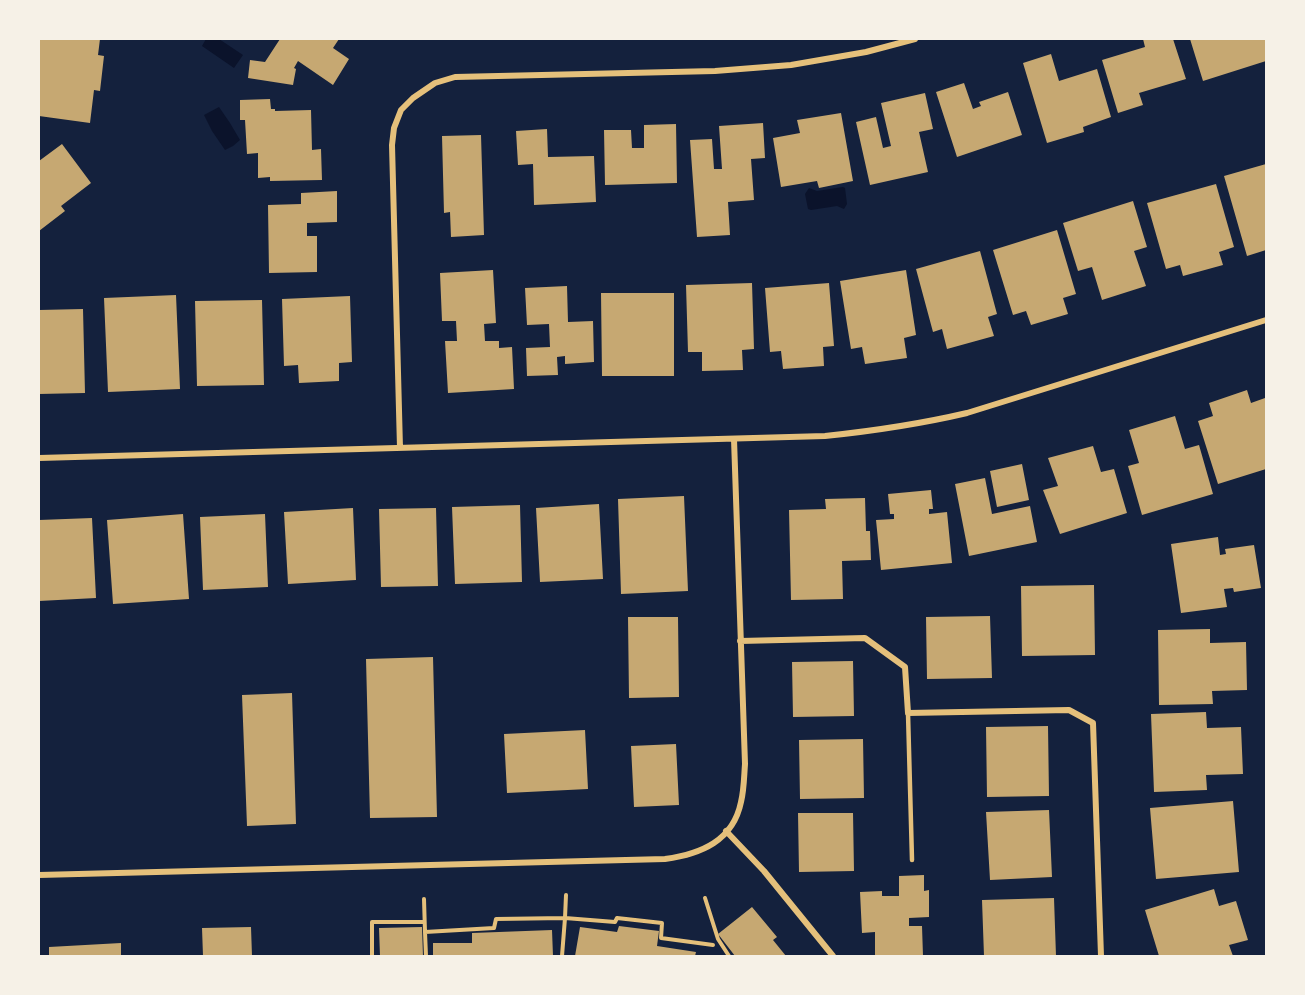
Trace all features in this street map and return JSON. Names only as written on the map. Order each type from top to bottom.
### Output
[{"type":"street","points":[[400,448],[392,145],[394,128],[400,110],[413,98],[435,83],[455,77],[716,71],[791,65],[866,52],[915,39]]},
{"type":"street","points":[[39,458],[825,436],[884,429],[967,413],[1266,320]]},
{"type":"street","points":[[39,876],[665,859],[685,856],[714,844],[737,815],[744,785],[734,438]]},
{"type":"street","points":[[740,641],[865,638],[905,667],[908,712],[1069,710],[1093,723],[1101,956]]},
{"type":"street","points":[[726,831],[765,871],[833,956]]},
{"type":"lane","points":[[908,712],[912,860]]},
{"type":"path","points":[[562,956],[566,896]]},
{"type":"path","points":[[705,898],[718,939],[729,956]]},
{"type":"path","points":[[424,899],[426,956]]},
{"type":"path","points":[[425,932],[494,927],[496,919],[564,918],[615,922],[617,918],[662,923],[661,938],[713,945]]},
{"type":"path","points":[[372,956],[372,922],[424,921]]},
{"type":"water","points":[[206,39],[219,39],[243,55],[234,68],[202,46]]},
{"type":"water","points":[[219,107],[240,140],[225,150],[204,115]]},
{"type":"water","points":[[843,187],[847,204],[844,209],[837,206],[808,209],[805,194],[809,188],[817,191]]},
{"type":"building","points":[[39,39],[100,39],[98,55],[104,56],[100,91],[94,90],[90,123],[39,116]]},
{"type":"building","points":[[280,39],[339,39],[333,48],[349,59],[333,85],[298,61],[294,68],[296,69],[293,85],[248,78],[250,60],[265,62]]},
{"type":"building","points":[[1143,39],[1173,39],[1186,79],[1139,93],[1143,105],[1118,113],[1102,60],[1145,47]]},
{"type":"building","points":[[1190,39],[1265,39],[1266,61],[1203,81]]},
{"type":"building","points":[[1051,54],[1059,81],[1097,69],[1111,117],[1083,127],[1084,132],[1047,143],[1023,63]]},
{"type":"building","points":[[964,83],[973,109],[981,106],[979,102],[1008,92],[1022,135],[957,157],[936,92]]},
{"type":"building","points":[[925,93],[933,129],[919,132],[928,172],[870,185],[856,122],[876,117],[883,148],[891,146],[881,103]]},
{"type":"building","points":[[270,99],[271,109],[275,111],[311,110],[312,150],[321,149],[322,180],[270,181],[270,177],[258,178],[258,153],[247,154],[245,120],[240,120],[240,100]]},
{"type":"building","points":[[841,113],[853,181],[819,188],[817,181],[781,187],[773,138],[800,133],[797,120]]},
{"type":"building","points":[[763,123],[765,158],[751,159],[754,200],[728,202],[730,235],[697,237],[690,140],[712,139],[714,169],[722,169],[719,126]]},
{"type":"building","points":[[676,124],[677,183],[605,185],[604,130],[631,130],[632,148],[644,148],[644,125]]},
{"type":"building","points":[[547,129],[548,157],[594,156],[596,202],[534,205],[533,164],[518,165],[516,131]]},
{"type":"building","points":[[481,135],[484,235],[451,237],[450,212],[444,213],[442,136]]},
{"type":"building","points":[[62,144],[91,183],[61,206],[65,211],[39,231],[39,161]]},
{"type":"building","points":[[1266,164],[1266,250],[1247,256],[1224,176]]},
{"type":"building","points":[[1216,184],[1234,247],[1219,252],[1223,265],[1183,276],[1180,265],[1166,269],[1147,203]]},
{"type":"building","points":[[337,191],[337,222],[307,223],[307,236],[317,236],[317,272],[269,273],[268,205],[301,204],[301,193]]},
{"type":"building","points":[[1133,201],[1147,247],[1134,251],[1146,286],[1102,300],[1092,267],[1078,271],[1063,223]]},
{"type":"building","points":[[1057,230],[1076,294],[1063,298],[1068,314],[1031,325],[1026,311],[1013,315],[993,250]]},
{"type":"building","points":[[980,251],[997,314],[988,317],[994,336],[947,349],[942,329],[933,332],[916,269]]},
{"type":"building","points":[[493,270],[496,323],[484,324],[485,341],[499,341],[499,348],[512,347],[514,389],[448,393],[445,341],[457,341],[456,321],[442,321],[440,273]]},
{"type":"building","points":[[906,270],[916,335],[904,338],[907,358],[865,364],[862,347],[851,349],[840,281]]},
{"type":"building","points":[[752,283],[754,349],[742,350],[743,370],[702,371],[702,352],[688,352],[686,285]]},
{"type":"building","points":[[829,283],[834,346],[823,347],[824,366],[783,369],[781,351],[770,352],[765,288]]},
{"type":"building","points":[[567,286],[568,322],[593,321],[594,362],[565,364],[565,356],[557,357],[558,375],[527,376],[526,348],[550,347],[549,324],[527,325],[525,288]]},
{"type":"building","points":[[601,293],[674,293],[674,376],[602,376]]},
{"type":"building","points":[[176,295],[180,389],[108,392],[104,298]]},
{"type":"building","points":[[350,296],[352,362],[339,363],[339,381],[299,383],[298,365],[284,366],[282,299]]},
{"type":"building","points":[[262,300],[264,385],[197,386],[195,301]]},
{"type":"building","points":[[83,309],[85,393],[39,394],[39,310]]},
{"type":"building","points":[[1247,390],[1251,403],[1265,398],[1266,401],[1266,469],[1218,484],[1198,421],[1213,416],[1209,403]]},
{"type":"building","points":[[1175,416],[1185,449],[1199,445],[1213,494],[1142,515],[1128,466],[1139,463],[1129,430]]},
{"type":"building","points":[[1093,446],[1101,472],[1114,469],[1127,513],[1060,534],[1043,490],[1058,486],[1048,458]]},
{"type":"building","points":[[1022,464],[1029,500],[997,507],[990,471]]},
{"type":"building","points":[[985,478],[992,514],[1030,506],[1037,542],[969,556],[955,484]]},
{"type":"building","points":[[931,490],[933,509],[929,509],[929,514],[947,512],[952,563],[881,570],[876,520],[894,519],[894,514],[890,514],[888,494]]},
{"type":"building","points":[[684,496],[688,591],[621,594],[618,499]]},
{"type":"building","points":[[865,498],[866,531],[870,531],[871,560],[842,561],[843,599],[791,600],[789,510],[826,509],[825,499]]},
{"type":"building","points":[[599,504],[603,579],[540,582],[536,508]]},
{"type":"building","points":[[520,505],[522,582],[455,584],[452,507]]},
{"type":"building","points":[[353,508],[356,580],[288,584],[284,512]]},
{"type":"building","points":[[436,508],[438,586],[381,587],[379,509]]},
{"type":"building","points":[[183,514],[189,599],[113,604],[107,520]]},
{"type":"building","points":[[265,514],[268,587],[203,590],[200,517]]},
{"type":"building","points":[[92,518],[96,598],[39,601],[39,520]]},
{"type":"building","points":[[1218,537],[1220,555],[1226,554],[1225,549],[1254,545],[1261,588],[1234,592],[1233,588],[1224,589],[1227,607],[1181,613],[1171,544]]},
{"type":"building","points":[[1094,585],[1095,655],[1022,656],[1021,586]]},
{"type":"building","points":[[990,616],[992,678],[927,679],[926,617]]},
{"type":"building","points":[[628,617],[678,617],[679,697],[629,698]]},
{"type":"building","points":[[1210,629],[1210,643],[1246,642],[1247,690],[1212,691],[1213,704],[1159,705],[1158,630]]},
{"type":"building","points":[[433,657],[437,817],[370,818],[366,659]]},
{"type":"building","points":[[853,661],[854,716],[793,717],[792,662]]},
{"type":"building","points":[[292,693],[296,824],[247,826],[242,695]]},
{"type":"building","points":[[1206,712],[1207,728],[1241,727],[1243,774],[1206,775],[1207,790],[1154,792],[1151,714]]},
{"type":"building","points":[[1048,726],[1049,796],[987,797],[986,727]]},
{"type":"building","points":[[585,730],[588,789],[507,793],[504,734]]},
{"type":"building","points":[[863,739],[864,798],[800,799],[799,740]]},
{"type":"building","points":[[676,744],[679,805],[634,807],[631,746]]},
{"type":"building","points":[[1233,801],[1239,872],[1156,879],[1150,808]]},
{"type":"building","points":[[1049,810],[1052,877],[990,880],[986,812]]},
{"type":"building","points":[[798,813],[853,813],[854,871],[799,872]]},
{"type":"building","points":[[924,875],[924,891],[929,890],[929,917],[909,918],[909,926],[922,926],[923,956],[875,956],[875,932],[862,933],[860,892],[882,891],[882,896],[899,896],[899,876]]},
{"type":"building","points":[[1214,889],[1219,906],[1236,901],[1248,940],[1229,945],[1233,956],[1159,956],[1145,910]]},
{"type":"building","points":[[1054,898],[1056,956],[984,956],[982,900]]},
{"type":"building","points":[[752,907],[777,937],[773,940],[786,956],[735,956],[718,934]]},
{"type":"building","points":[[619,926],[659,931],[657,946],[696,952],[695,956],[575,956],[580,927],[617,932]]},
{"type":"building","points":[[251,927],[252,956],[203,956],[202,928]]},
{"type":"building","points":[[422,927],[423,956],[380,956],[379,928]]},
{"type":"building","points":[[552,930],[553,956],[433,956],[433,943],[472,943],[472,933]]},
{"type":"building","points":[[121,943],[121,956],[49,956],[49,947]]}]
